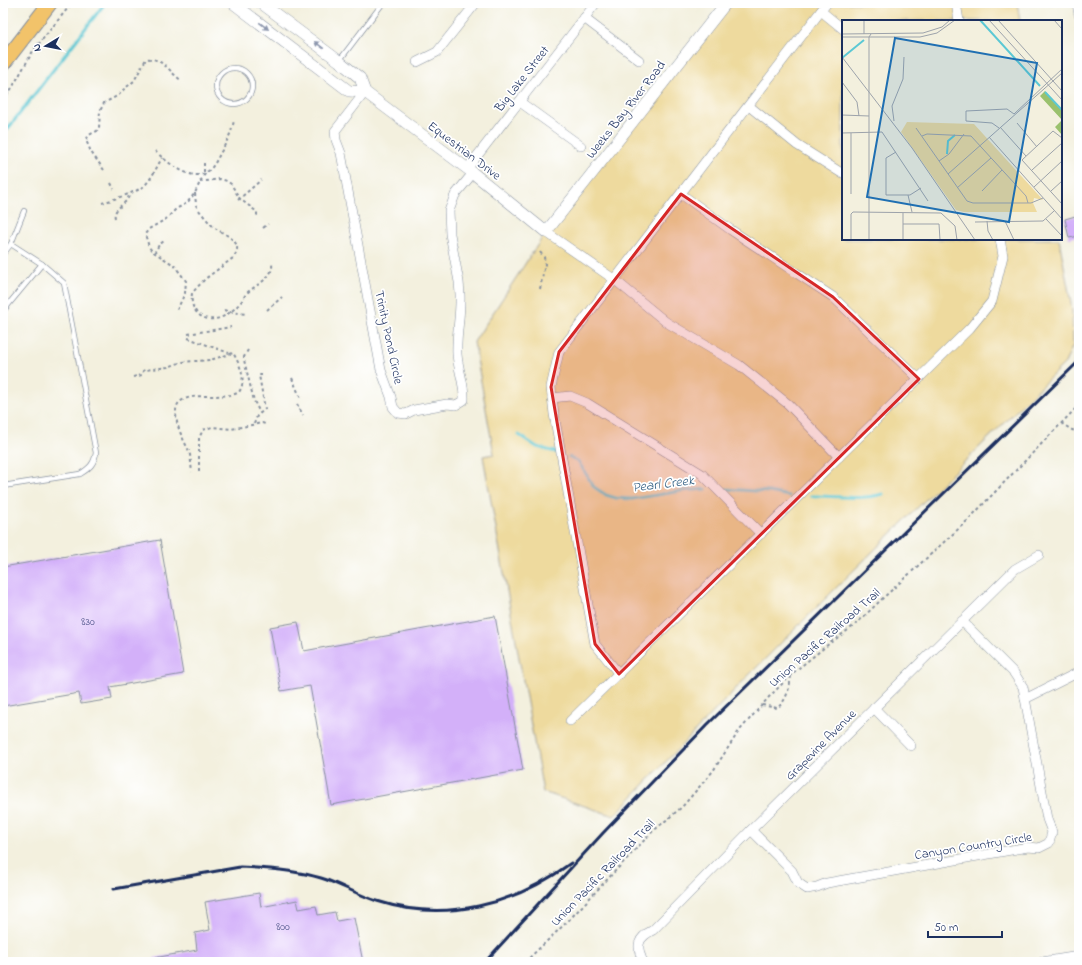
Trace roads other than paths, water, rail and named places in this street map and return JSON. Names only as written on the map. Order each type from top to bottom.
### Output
[{"type":"main road","points":[[3,64],[50,3]]},
{"type":"street","name":"Equestrian Drive","points":[[233,3],[349,91],[365,92],[470,171],[546,232]]},
{"type":"street","name":"Equestrian Drive","points":[[261,3],[360,78],[365,92]]},
{"type":"street","points":[[417,62],[437,52],[476,3]]},
{"type":"street","name":"Big Lake Street","points":[[470,171],[520,102],[596,3]]},
{"type":"street","name":"Weeks Bay River Road","points":[[546,232],[726,3]]},
{"type":"street","points":[[618,674],[595,644],[552,398],[551,387],[559,352],[682,194],[827,3]]},
{"type":"street","points":[[956,3],[959,20]]},
{"type":"street","points":[[1077,3],[1079,15]]},
{"type":"street","points":[[821,11],[842,28]]},
{"type":"street","points":[[584,18],[639,60]]},
{"type":"street","name":"Trinity Pond Circle","points":[[365,92],[335,131],[336,140],[342,153],[381,370],[393,407],[398,413],[406,414],[414,410],[447,404],[456,405],[464,400],[465,392],[458,368],[457,356],[461,306],[460,294],[448,224],[449,211],[453,199],[470,171]]},
{"type":"street","points":[[520,102],[581,146]]},
{"type":"street","points":[[749,106],[797,145],[842,173]]},
{"type":"street","points":[[682,194],[731,230],[833,297],[919,379]]},
{"type":"street","points":[[546,232],[615,280],[666,322],[739,365],[788,404],[840,457]]},
{"type":"street","points":[[570,721],[970,328],[992,301],[1003,256],[1000,240]]},
{"type":"street","points":[[552,398],[570,396],[586,403],[702,474],[761,534]]},
{"type":"street","name":"Grapevine Avenue","points":[[643,962],[639,954],[639,944],[644,935],[653,930],[751,830],[1015,569],[1039,555]]},
{"type":"street","name":"Canyon Country Circle","points":[[751,830],[792,872],[798,883],[807,889],[827,883],[1020,849],[1039,848],[1050,843],[1052,832],[1047,819],[1023,688],[1014,673],[962,621]]},
{"type":"street","points":[[1025,699],[1079,672]]},
{"type":"street","points":[[874,708],[911,746]]},
{"type":"street","points":[[1042,962],[1079,956]]},
{"type":"lane","points":[[339,61],[383,3]]},
{"type":"lane","points":[[238,68],[244,71],[251,80],[252,89],[248,97],[244,101],[236,104],[222,100],[217,92],[216,84],[218,79],[226,70],[238,68]]},
{"type":"lane","points":[[3,254],[10,244],[24,211]]},
{"type":"lane","points":[[3,486],[80,474],[90,468],[95,462],[96,453],[64,283],[42,264],[10,244]]},
{"type":"lane","points":[[3,311],[42,264]]},
{"type":"waterway","points":[[3,135],[105,3]]},
{"type":"waterway","name":"Pearl Creek","points":[[519,435],[537,447],[559,453]]},
{"type":"waterway","name":"Pearl Creek","points":[[569,457],[578,461],[594,487],[606,495],[616,498],[632,499],[681,491],[706,489]]},
{"type":"waterway","name":"Pearl Creek","points":[[727,489],[769,492],[789,496]]},
{"type":"waterway","name":"Pearl Creek","points":[[811,496],[865,497],[883,494]]},
{"type":"railway","points":[[485,962],[603,833],[707,725],[1079,361]]},
{"type":"railway","points":[[114,889],[240,867],[260,868],[291,871],[311,875],[328,880],[370,899],[403,907],[428,910],[454,910],[478,906],[527,890],[549,878],[571,863]]}]
